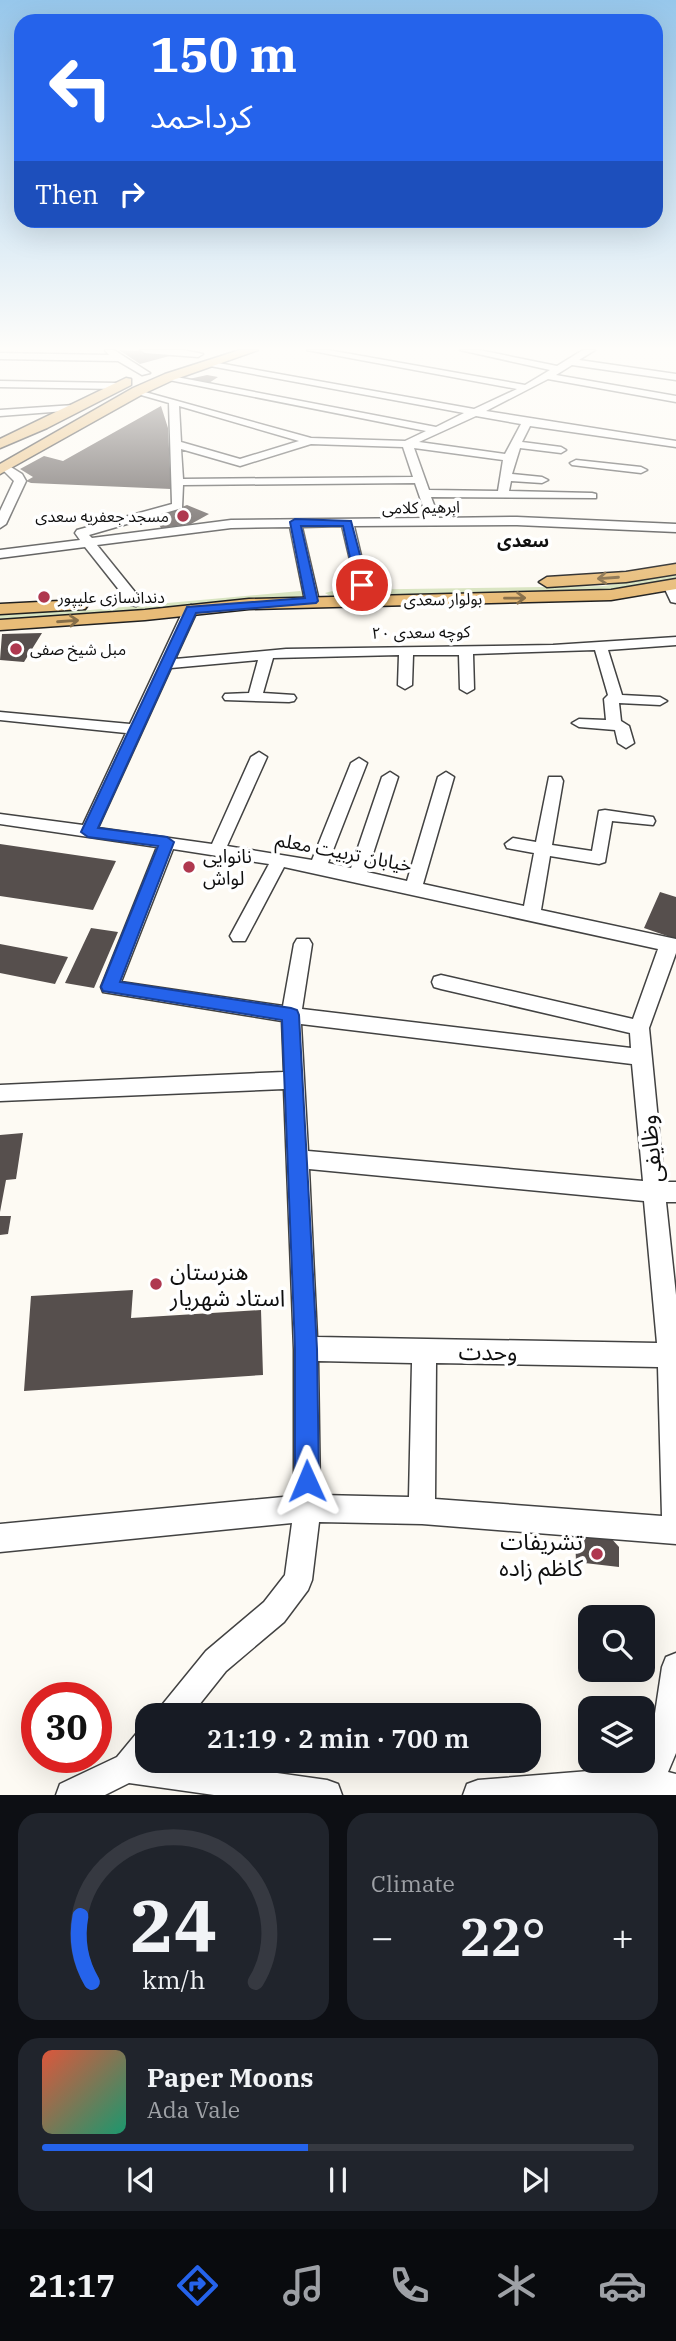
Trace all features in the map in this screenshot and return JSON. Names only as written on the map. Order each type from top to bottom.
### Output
[{"type":"main road","points":[[0,444],[23,434]]},
{"type":"main road","points":[[2,466],[34,434]]},
{"type":"main road","points":[[0,452],[62,434]]},
{"type":"main road","points":[[2,466],[64,434]]},
{"type":"main road","name":"بولوار سعدی","points":[[0,625],[191,609],[362,585],[565,581],[626,577],[676,569]]},
{"type":"main road","name":"بولوار سعدی","points":[[0,609],[310,594],[611,595],[674,589]]},
{"type":"street","points":[[136,601],[81,533],[178,506],[176,434]]},
{"type":"street","points":[[285,434],[310,441],[407,444],[509,458]]},
{"type":"street","points":[[407,444],[429,434]]},
{"type":"street","points":[[503,493],[509,458],[521,434]]},
{"type":"street","points":[[562,434],[620,453],[641,470]]},
{"type":"street","points":[[176,444],[240,463],[310,441]]},
{"type":"street","points":[[407,444],[434,522]]},
{"type":"street","points":[[515,444],[561,450]]},
{"type":"street","points":[[576,463],[676,444]]},
{"type":"street","points":[[0,524],[20,481],[18,476],[2,466]]},
{"type":"street","points":[[506,477],[542,480]]},
{"type":"street","points":[[177,482],[418,480]]},
{"type":"street","points":[[424,493],[592,496]]},
{"type":"street","name":"ابرهیم کلامی","points":[[0,554],[231,524],[517,521],[676,528]]},
{"type":"street","points":[[295,522],[310,594]]},
{"type":"street","points":[[347,523],[362,585]]},
{"type":"street","points":[[88,832],[191,609]]},
{"type":"street","name":"کوچه سعدی ۲۰","points":[[166,664],[267,654],[406,649],[553,649],[676,641]]},
{"type":"street","points":[[600,645],[616,699]]},
{"type":"street","points":[[405,685],[406,649]]},
{"type":"street","points":[[466,649],[467,689]]},
{"type":"street","points":[[255,697],[267,654]]},
{"type":"street","points":[[230,697],[289,698]]},
{"type":"street","points":[[614,725],[611,699],[660,701]]},
{"type":"street","points":[[0,716],[136,729]]},
{"type":"street","points":[[579,723],[622,726],[626,743]]},
{"type":"street","points":[[217,849],[259,757]]},
{"type":"street","points":[[318,867],[359,764]]},
{"type":"street","points":[[357,875],[390,776]]},
{"type":"street","points":[[414,887],[446,777]]},
{"type":"street","points":[[532,913],[555,781]]},
{"type":"street","points":[[513,844],[599,858],[605,815],[648,821]]},
{"type":"street","name":"خیابان تربیت معلم","points":[[0,819],[217,849],[318,867],[673,945]]},
{"type":"street","points":[[167,842],[110,987],[291,1015],[640,1057]]},
{"type":"street","points":[[239,936],[279,860]]},
{"type":"street","points":[[182,1703],[216,1661],[274,1612],[298,1580],[307,1508],[306,1349],[291,1015],[303,944]]},
{"type":"street","name":"وظایفی","points":[[673,945],[639,1028],[640,1057],[665,1192],[676,1525]]},
{"type":"street","points":[[441,982],[639,1028]]},
{"type":"street","points":[[0,1093],[294,1080]]},
{"type":"street","points":[[297,1159],[665,1192]]},
{"type":"street","name":"وحدت","points":[[306,1349],[670,1355]]},
{"type":"street","points":[[422,1511],[424,1349]]},
{"type":"street","points":[[0,1538],[307,1508],[422,1511],[676,1531]]},
{"type":"street","points":[[478,1795],[658,1789],[676,1667]]},
{"type":"street","points":[[71,1795],[135,1757]]},
{"type":"street","points":[[220,1773],[327,1795]]},
{"type":"green space","points":[[676,574],[676,579],[605,591],[330,596],[325,593],[336,590],[604,586]]},
{"type":"green space","points":[[300,591],[305,596],[94,615],[0,619],[0,614],[90,610]]},
{"type":"building","points":[[112,434],[168,434],[171,489],[31,483],[26,481],[33,477],[20,469],[44,456],[63,461]]},
{"type":"building","name":"مسجد جعفریه سعدی","points":[[187,505],[209,514],[191,524],[161,528],[155,517]]},
{"type":"building","name":"مبل شیخ صفی","points":[[42,633],[24,662],[0,660],[2,634]]},
{"type":"building","points":[[0,844],[116,861],[93,910],[0,896]]},
{"type":"building","points":[[660,892],[676,897],[676,939],[644,928]]},
{"type":"building","points":[[91,928],[118,932],[94,988],[65,983]]},
{"type":"building","points":[[0,944],[68,957],[55,984],[0,973]]},
{"type":"building","points":[[23,1133],[16,1179],[6,1180],[0,1212],[0,1135]]},
{"type":"building","points":[[0,1216],[11,1216],[8,1234],[0,1235]]},
{"type":"building","points":[[133,1290],[131,1318],[261,1310],[263,1375],[24,1391],[31,1296]]},
{"type":"building","name":"تشریفات کاظم زاده","points":[[575,1534],[610,1537],[619,1547],[619,1567],[576,1562]]},
{"type":"place","name":"مسجد جعفریه سعدی","points":[[183,516]]},
{"type":"place","name":"دندانسازی علیپور","points":[[44,597]]},
{"type":"place","name":"مبل شیخ صفی","points":[[16,649]]},
{"type":"place","name":"نانوایی لواش","points":[[189,867]]},
{"type":"place","name":"هنرستان استاد شهریار","points":[[156,1284]]},
{"type":"place","name":"تشریفات کاظم زاده","points":[[597,1554]]},
{"type":"district","name":"سعدی","points":[[523,540]]},
{"type":"route","points":[[307,1481],[306,1349],[291,1015],[110,987],[167,842],[88,832],[191,609],[312,601],[295,522],[347,523],[362,585]]}]
